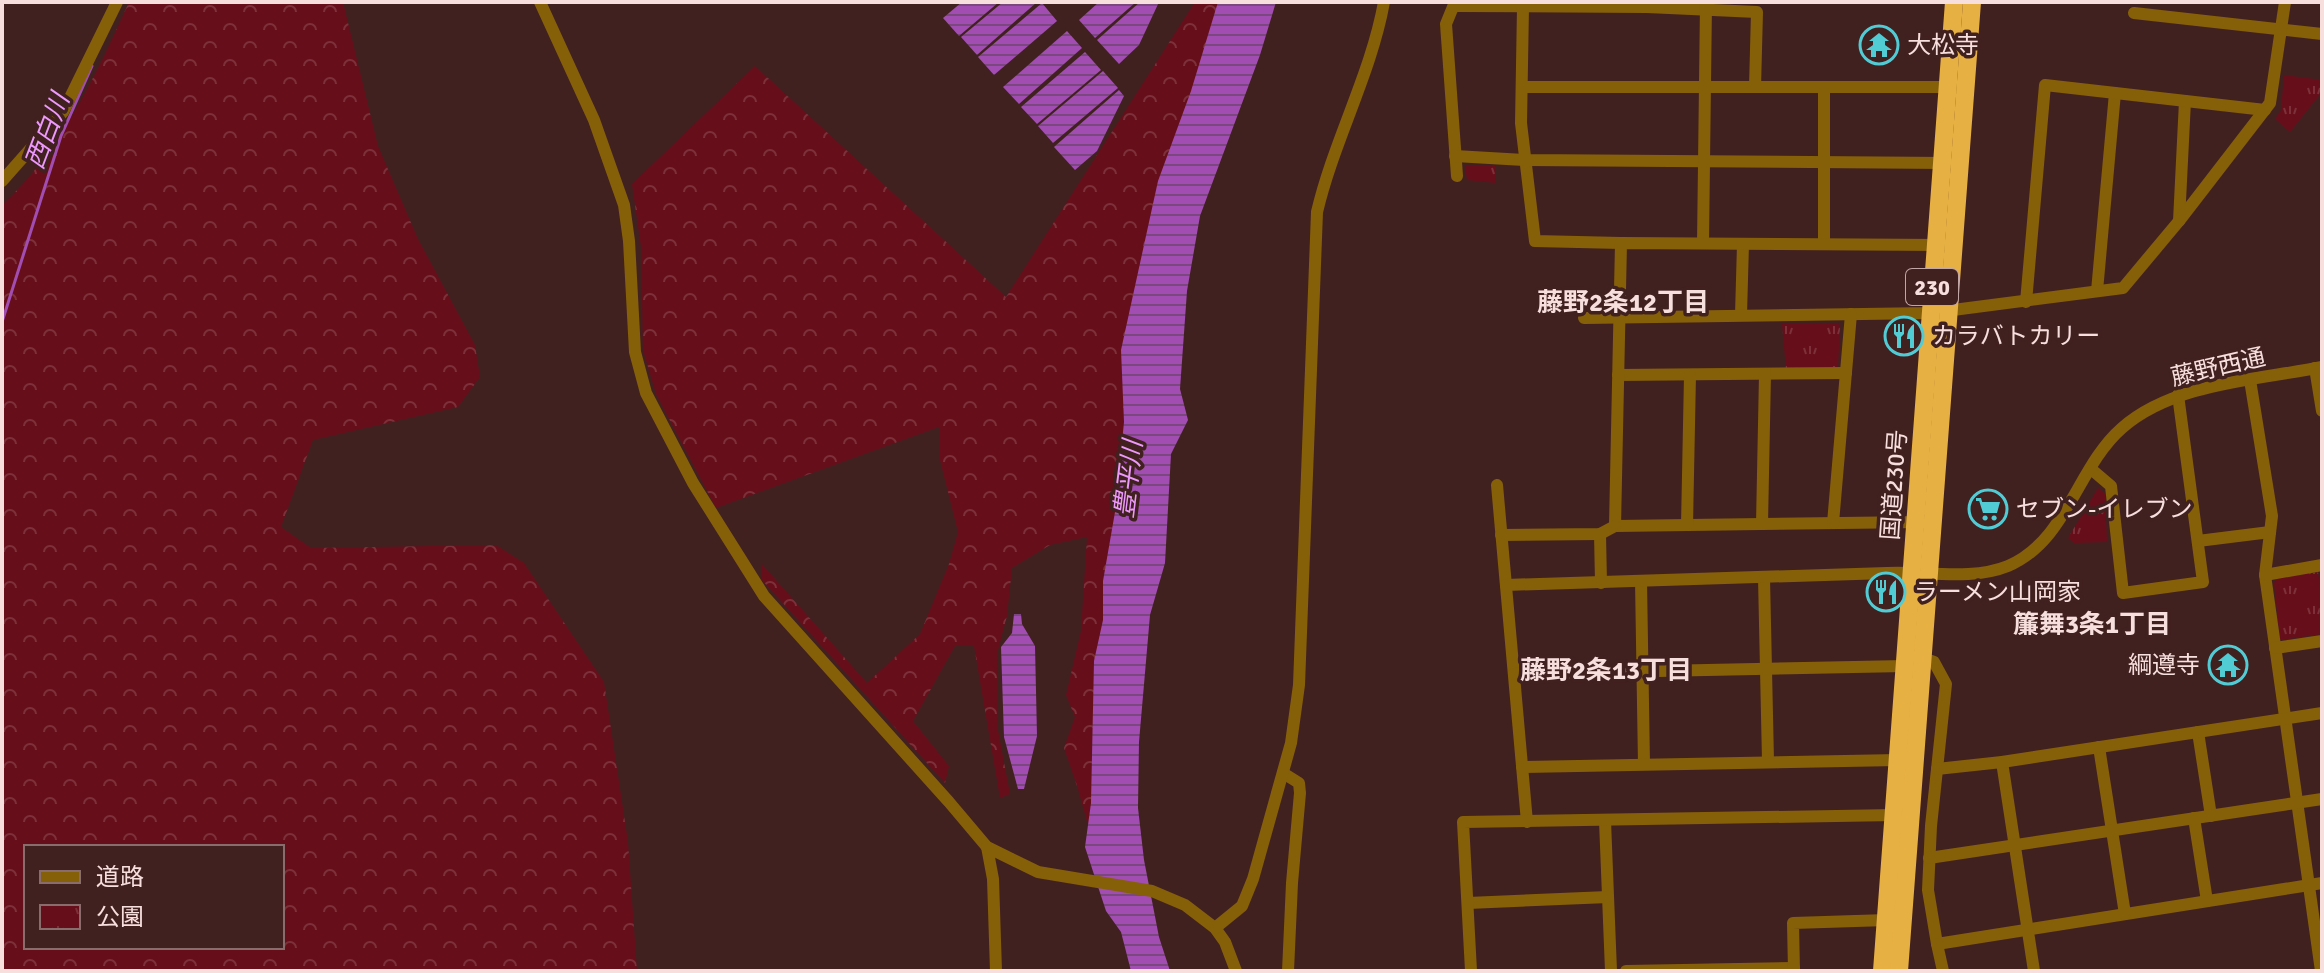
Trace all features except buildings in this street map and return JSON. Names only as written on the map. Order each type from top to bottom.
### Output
[{"type":"highway","name":"国道230号","points":[[1882,971],[1898,760],[1921,573],[1956,87],[1954,2]]},
{"type":"highway","name":"国道230号","points":[[1956,87],[1972,2]]},
{"type":"highway","name":"国道230号","points":[[1899,971],[1911,659]]},
{"type":"street","points":[[2,181],[63,112],[117,2]]},
{"type":"street","points":[[540,2],[594,120],[624,205],[635,352],[646,393],[722,534],[764,596],[987,847],[1038,872],[1152,891],[1185,905],[1215,928],[1225,942],[1236,971]]},
{"type":"street","points":[[1215,928],[1242,906],[1253,879],[1291,743],[1299,685],[1317,212],[1332,158],[1380,26],[1384,2]]},
{"type":"street","points":[[1584,318],[1939,312],[2123,288],[2270,103],[2285,2]]},
{"type":"street","points":[[1457,176],[1446,24],[1454,4],[1706,5],[1757,12],[1755,87]]},
{"type":"street","points":[[1526,5],[1522,87],[1524,160],[1535,241],[1944,245]]},
{"type":"street","points":[[1703,243],[1706,5]]},
{"type":"street","points":[[2134,13],[2322,34]]},
{"type":"street","points":[[2026,302],[2045,85],[2265,110]]},
{"type":"street","points":[[1522,87],[1956,87]]},
{"type":"street","points":[[1824,87],[1824,244]]},
{"type":"street","points":[[2097,291],[2115,93]]},
{"type":"street","points":[[2179,221],[2185,101]]},
{"type":"street","points":[[1455,156],[1524,160],[1951,163]]},
{"type":"street","points":[[1615,526],[1621,243]]},
{"type":"street","points":[[1741,315],[1743,244]]},
{"type":"street","points":[[1833,523],[1851,314]]},
{"type":"street","points":[[2318,367],[2322,411]]},
{"type":"street","name":"藤野西通","points":[[1506,585],[1985,573],[2024,558],[2053,529],[2106,445],[2121,428],[2147,410],[2178,395],[2318,367]]},
{"type":"street","points":[[1618,375],[1846,373]]},
{"type":"street","points":[[1762,524],[1765,374]]},
{"type":"street","points":[[1687,525],[1690,375]]},
{"type":"street","points":[[2250,380],[2272,516],[2265,575],[2297,803],[2316,884],[2321,971]]},
{"type":"street","points":[[2091,469],[2111,486],[2123,593],[2203,582],[2178,395]]},
{"type":"street","points":[[1497,485],[1527,822]]},
{"type":"street","points":[[1501,535],[1600,534],[1615,526],[1924,522]]},
{"type":"street","points":[[2198,541],[2270,532]]},
{"type":"street","points":[[1600,534],[1601,583]]},
{"type":"street","points":[[2265,575],[2322,565]]},
{"type":"street","points":[[1764,578],[1768,761]]},
{"type":"street","points":[[1641,581],[1644,764]]},
{"type":"street","points":[[2275,648],[2322,641]]},
{"type":"street","points":[[1514,674],[1766,668],[1911,659],[1934,662],[1946,684],[1928,890],[1943,971]]},
{"type":"street","points":[[1937,769],[2002,762],[2322,713]]},
{"type":"street","points":[[2198,732],[2211,816]]},
{"type":"street","points":[[2099,747],[2125,914]]},
{"type":"street","points":[[1522,767],[1898,760]]},
{"type":"street","points":[[2002,762],[2034,971]]},
{"type":"street","points":[[1283,773],[1299,783],[1300,793],[1288,971]]},
{"type":"street","points":[[1929,858],[2322,799]]},
{"type":"street","points":[[1471,971],[1463,822],[1895,815]]},
{"type":"street","points":[[2194,818],[2207,901]]},
{"type":"street","points":[[1605,821],[1611,971]]},
{"type":"street","points":[[987,847],[993,879],[996,971]]},
{"type":"street","points":[[1937,944],[2316,884]]},
{"type":"street","points":[[1468,903],[1608,897]]},
{"type":"street","points":[[1626,971],[1794,970],[1793,923],[1887,920]]},
{"type":"green space","points":[[129,2],[343,2],[378,146],[418,239],[475,345],[480,377],[458,407],[313,440],[281,527],[311,548],[496,545],[524,563],[604,682],[628,842],[637,971],[2,971],[2,205],[42,161],[90,83]]},
{"type":"green space","points":[[1195,2],[1223,2],[1099,865],[1064,748],[1075,717],[1066,695],[1081,631],[1087,537],[1050,545],[1012,568],[1007,616],[998,650],[997,725],[1010,794],[1000,798],[974,646],[955,646],[913,721],[949,766],[945,783],[762,580],[761,563],[867,683],[920,634],[949,564],[958,532],[939,456],[939,427],[716,508],[656,394],[643,350],[641,247],[632,184],[755,66],[1006,297]]},
{"type":"green space","points":[[2284,75],[2322,80],[2322,92],[2290,132],[2275,119],[2281,110]]},
{"type":"green space","points":[[1465,165],[1495,165],[1496,183],[1467,180]]},
{"type":"green space","points":[[1838,323],[1838,367],[1786,369],[1782,324]]},
{"type":"green space","points":[[2098,488],[2105,494],[2107,542],[2074,543],[2068,538]]},
{"type":"green space","points":[[2318,572],[2322,634],[2280,640],[2274,583],[2277,578]]},
{"type":"water","points":[[962,2],[999,2],[959,36],[943,18]]},
{"type":"water","points":[[1003,2],[1037,2],[977,55],[961,37]]},
{"type":"water","points":[[1099,2],[1136,2],[1095,38],[1079,20]]},
{"type":"water","points":[[1140,2],[1159,2],[1139,45],[1119,64],[1097,40]]},
{"type":"water","name":"豊平川","points":[[1218,2],[1276,2],[1260,55],[1200,216],[1187,291],[1180,389],[1188,420],[1171,454],[1165,563],[1150,615],[1139,742],[1138,808],[1144,860],[1159,937],[1170,971],[1131,971],[1121,932],[1106,911],[1085,847],[1091,803],[1094,661],[1103,620],[1103,581],[1115,512],[1124,422],[1121,350],[1158,181],[1191,91]]},
{"type":"water","points":[[1042,3],[1057,21],[994,75],[978,57]]},
{"type":"water","points":[[1067,31],[1082,48],[1019,104],[1003,87]]},
{"type":"water","points":[[1085,52],[1101,70],[1037,124],[1021,107]]},
{"type":"water","points":[[1103,71],[1118,88],[1053,143],[1038,126]]},
{"type":"water","points":[[1119,90],[1124,96],[1097,151],[1075,170],[1054,147]]},
{"type":"water","points":[[1014,614],[1021,614],[1022,624],[1035,646],[1037,736],[1024,789],[1018,789],[1004,737],[1001,647],[1012,633]]},
{"type":"waterway","name":"西白川","points":[[2,322],[61,136],[92,66]]},
{"type":"place","name":"大松寺","points":[[1879,45]]},
{"type":"place","name":"カラバトカリー","points":[[1904,336]]},
{"type":"place","name":"セブン-イレブン","points":[[1988,509]]},
{"type":"place","name":"ラーメン山岡家","points":[[1886,592]]},
{"type":"place","name":"綱遵寺","points":[[2228,665]]},
{"type":"district","name":"藤野2条12丁目","points":[[1623,302]]},
{"type":"district","name":"簾舞3条1丁目","points":[[2092,624]]},
{"type":"district","name":"藤野2条13丁目","points":[[1606,670]]}]
